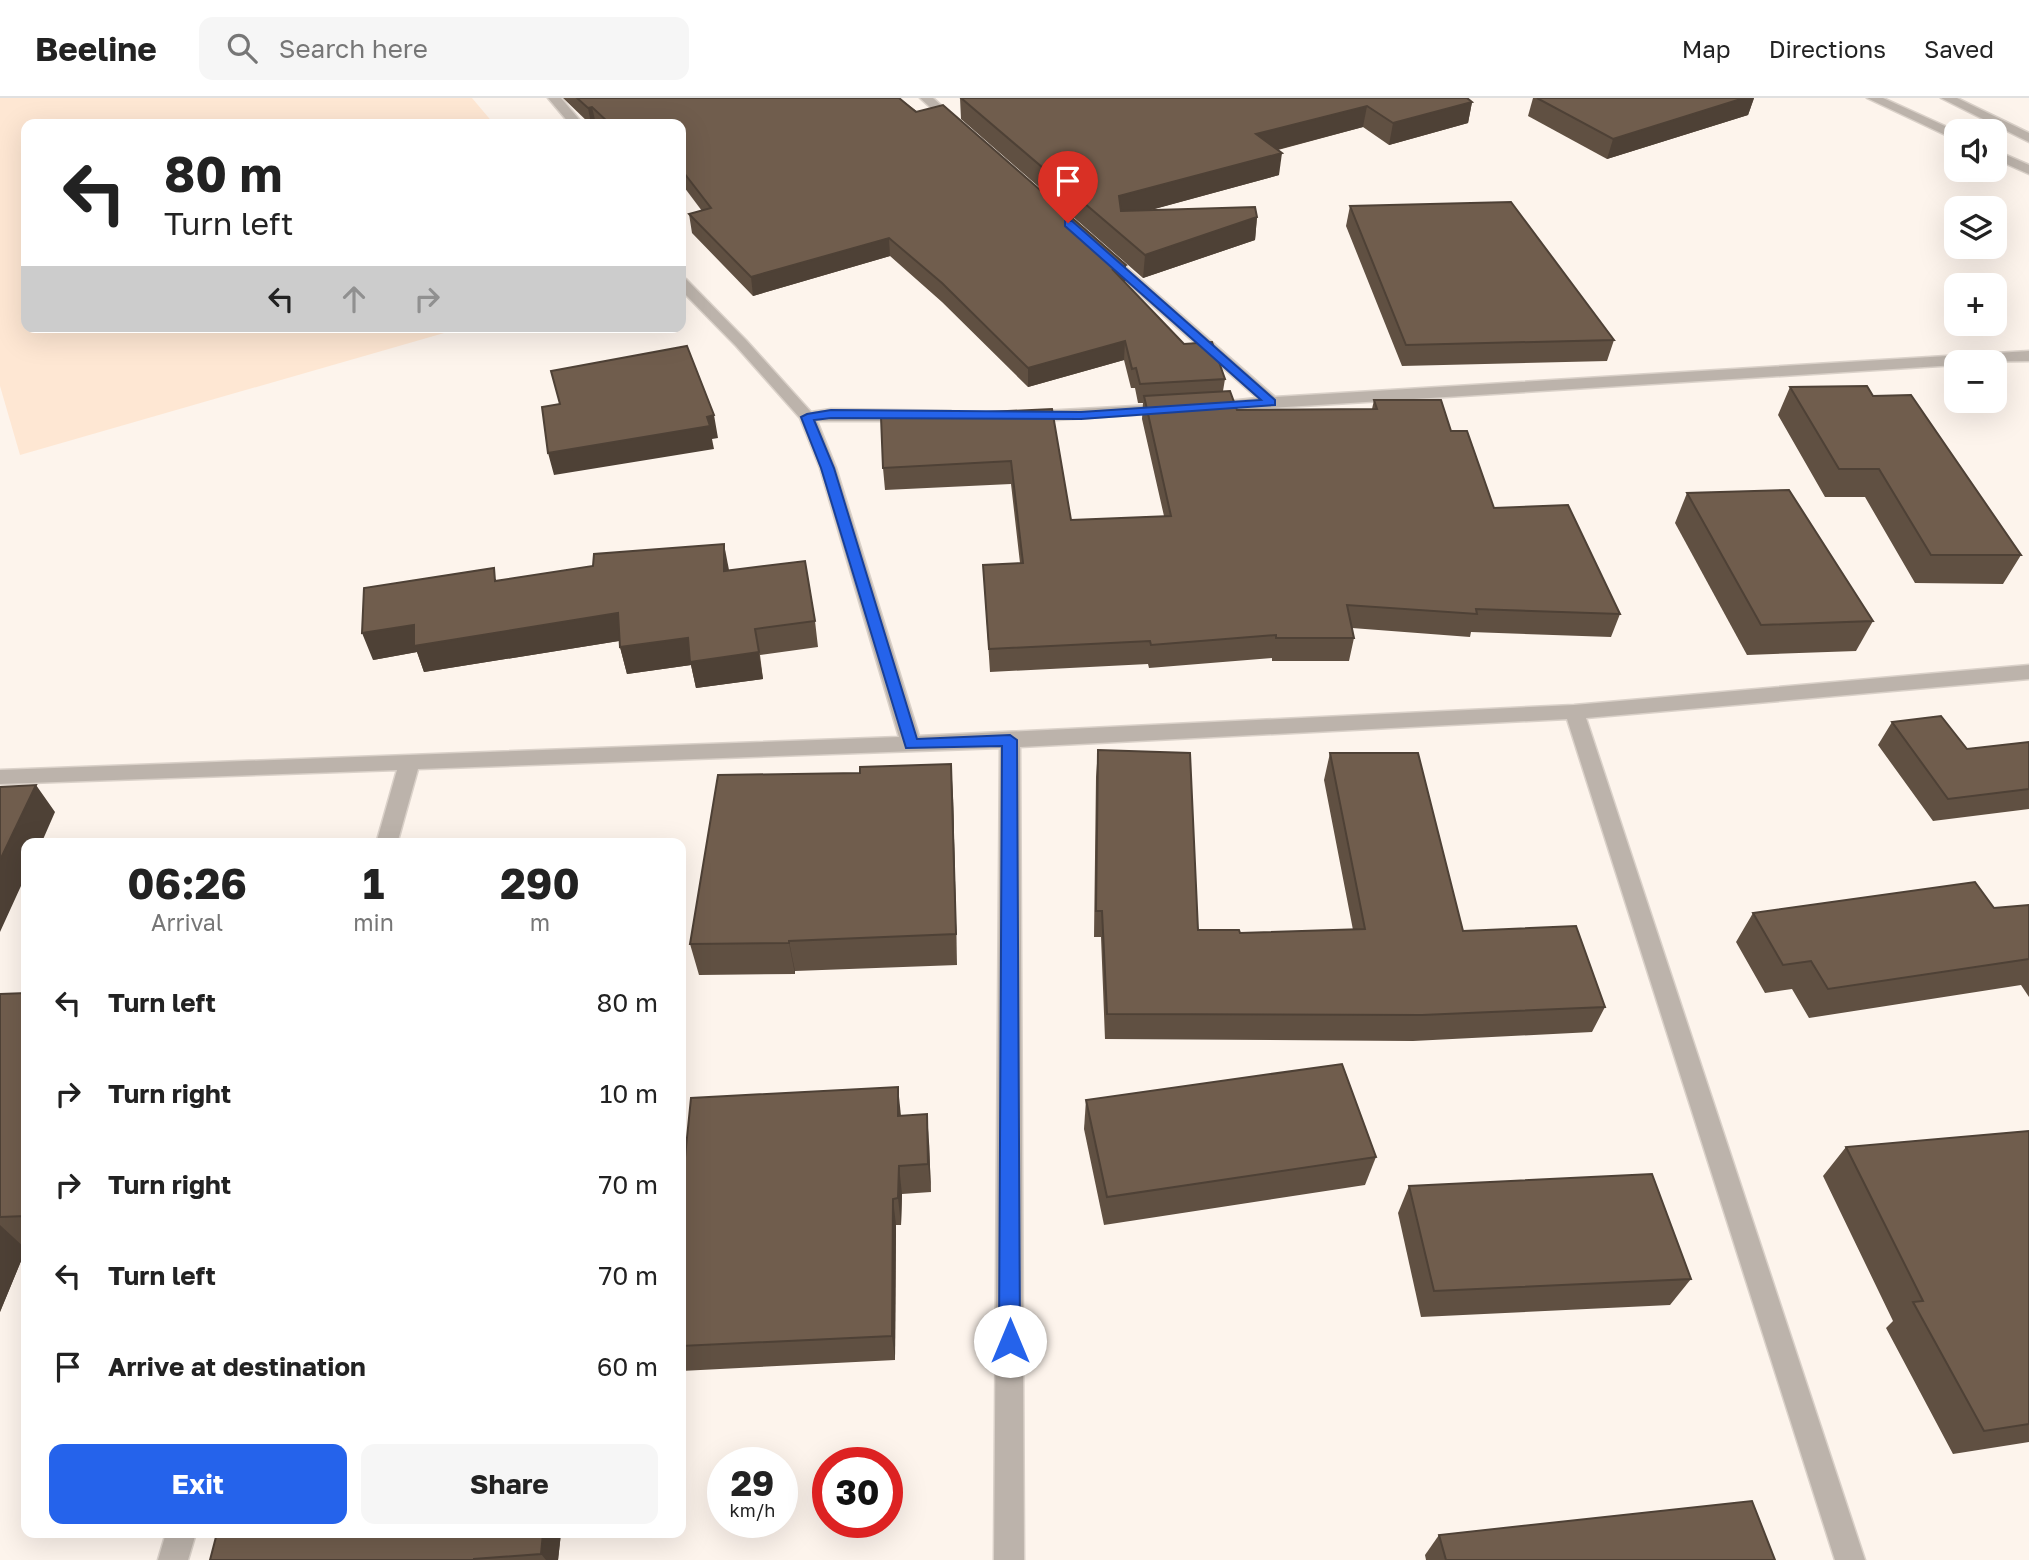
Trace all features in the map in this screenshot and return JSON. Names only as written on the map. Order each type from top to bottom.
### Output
[{"type":"street","points":[[554,98],[573,119]]},
{"type":"street","points":[[926,98],[968,135]]},
{"type":"street","points":[[1873,98],[1944,131]]},
{"type":"street","points":[[1947,98],[2029,138]]},
{"type":"street","points":[[2007,160],[2029,170]]},
{"type":"street","points":[[1093,246],[1271,402]]},
{"type":"street","points":[[686,287],[741,343],[807,417],[828,468],[912,744]]},
{"type":"street","points":[[1006,416],[1081,415],[2029,356]]},
{"type":"street","points":[[807,417],[831,414],[966,416]]},
{"type":"street","points":[[0,777],[1010,740],[1574,712],[2029,672]]},
{"type":"street","points":[[1574,712],[1850,1560]]},
{"type":"street","points":[[1010,740],[1010,1560]]},
{"type":"street","points":[[388,838],[409,764]]},
{"type":"street","points":[[173,1560],[180,1538]]},
{"type":"shaded area","points":[[0,98],[472,98],[490,119],[21,119],[21,333],[444,333],[20,455],[0,386]]},
{"type":"building","points":[[577,98],[899,98],[916,112],[943,105],[1126,265],[1113,270],[1184,344],[1212,342],[1225,379],[1140,384],[1136,368],[1132,369],[1125,341],[1028,368],[942,283],[889,238],[751,277],[689,214],[711,208],[686,176],[686,119],[605,119],[592,107],[588,108]]},
{"type":"building","points":[[961,98],[1467,98],[1472,102],[1393,123],[1367,106],[1256,134],[1282,153],[1119,196],[1121,211],[1255,207],[1257,217],[1145,255]]},
{"type":"building","points":[[1537,98],[1744,98],[1613,139]]},
{"type":"building","points":[[1511,202],[1614,340],[1406,345],[1350,206]]},
{"type":"building","points":[[687,346],[714,415],[707,417],[710,426],[548,453],[542,407],[560,404],[551,371]]},
{"type":"building","points":[[1867,386],[1873,396],[1911,395],[2021,555],[1931,555],[1879,469],[1839,469],[1790,387]]},
{"type":"building","points":[[1230,391],[1237,410],[1377,409],[1374,400],[1441,400],[1451,431],[1467,431],[1494,508],[1568,505],[1620,614],[1476,609],[1477,614],[1347,605],[1354,638],[1276,638],[1276,635],[1151,645],[1150,641],[989,649],[983,565],[1023,563],[1011,461],[883,468],[881,417],[1052,409],[1071,520],[1171,516],[1144,396]]},
{"type":"building","points":[[1789,490],[1873,621],[1761,625],[1687,493]]},
{"type":"building","points":[[724,544],[724,571],[805,561],[815,621],[755,629],[759,652],[690,662],[688,638],[620,647],[618,613],[414,646],[414,625],[362,633],[364,588],[494,568],[495,581],[593,566],[594,554]]},
{"type":"building","points":[[1941,716],[1967,749],[2029,742],[2029,789],[1948,799],[1892,722]]},
{"type":"building","points":[[1098,750],[1190,753],[1198,930],[1239,930],[1240,933],[1365,929],[1330,753],[1418,753],[1463,931],[1576,926],[1605,1007],[1422,1015],[1107,1014],[1102,911],[1096,911]]},
{"type":"building","points":[[951,764],[956,934],[789,943],[690,944],[718,775],[860,773],[860,767]]},
{"type":"building","points":[[36,785],[0,860],[0,787]]},
{"type":"building","points":[[1975,882],[1994,908],[2029,905],[2029,959],[1828,989],[1811,961],[1783,965],[1753,913]]},
{"type":"building","points":[[21,993],[21,1216],[0,1217],[0,994]]},
{"type":"building","points":[[1342,1064],[1376,1157],[1107,1197],[1086,1100]]},
{"type":"building","points":[[898,1087],[898,1116],[927,1114],[928,1164],[899,1166],[898,1198],[893,1199],[892,1336],[686,1346],[686,1148],[691,1098]]},
{"type":"building","points":[[2029,1131],[2029,1424],[1984,1431],[1913,1302],[1923,1301],[1846,1147]]},
{"type":"building","points":[[1652,1174],[1691,1279],[1434,1291],[1409,1186]]},
{"type":"building","points":[[1752,1501],[1775,1560],[1446,1560],[1439,1535]]},
{"type":"building","points":[[216,1538],[543,1538],[541,1554],[474,1560],[210,1560]]},
{"type":"route","points":[[1010,1341],[1010,740],[912,744],[828,468],[807,417],[831,414],[1020,417],[1271,402],[1068,223]]}]
